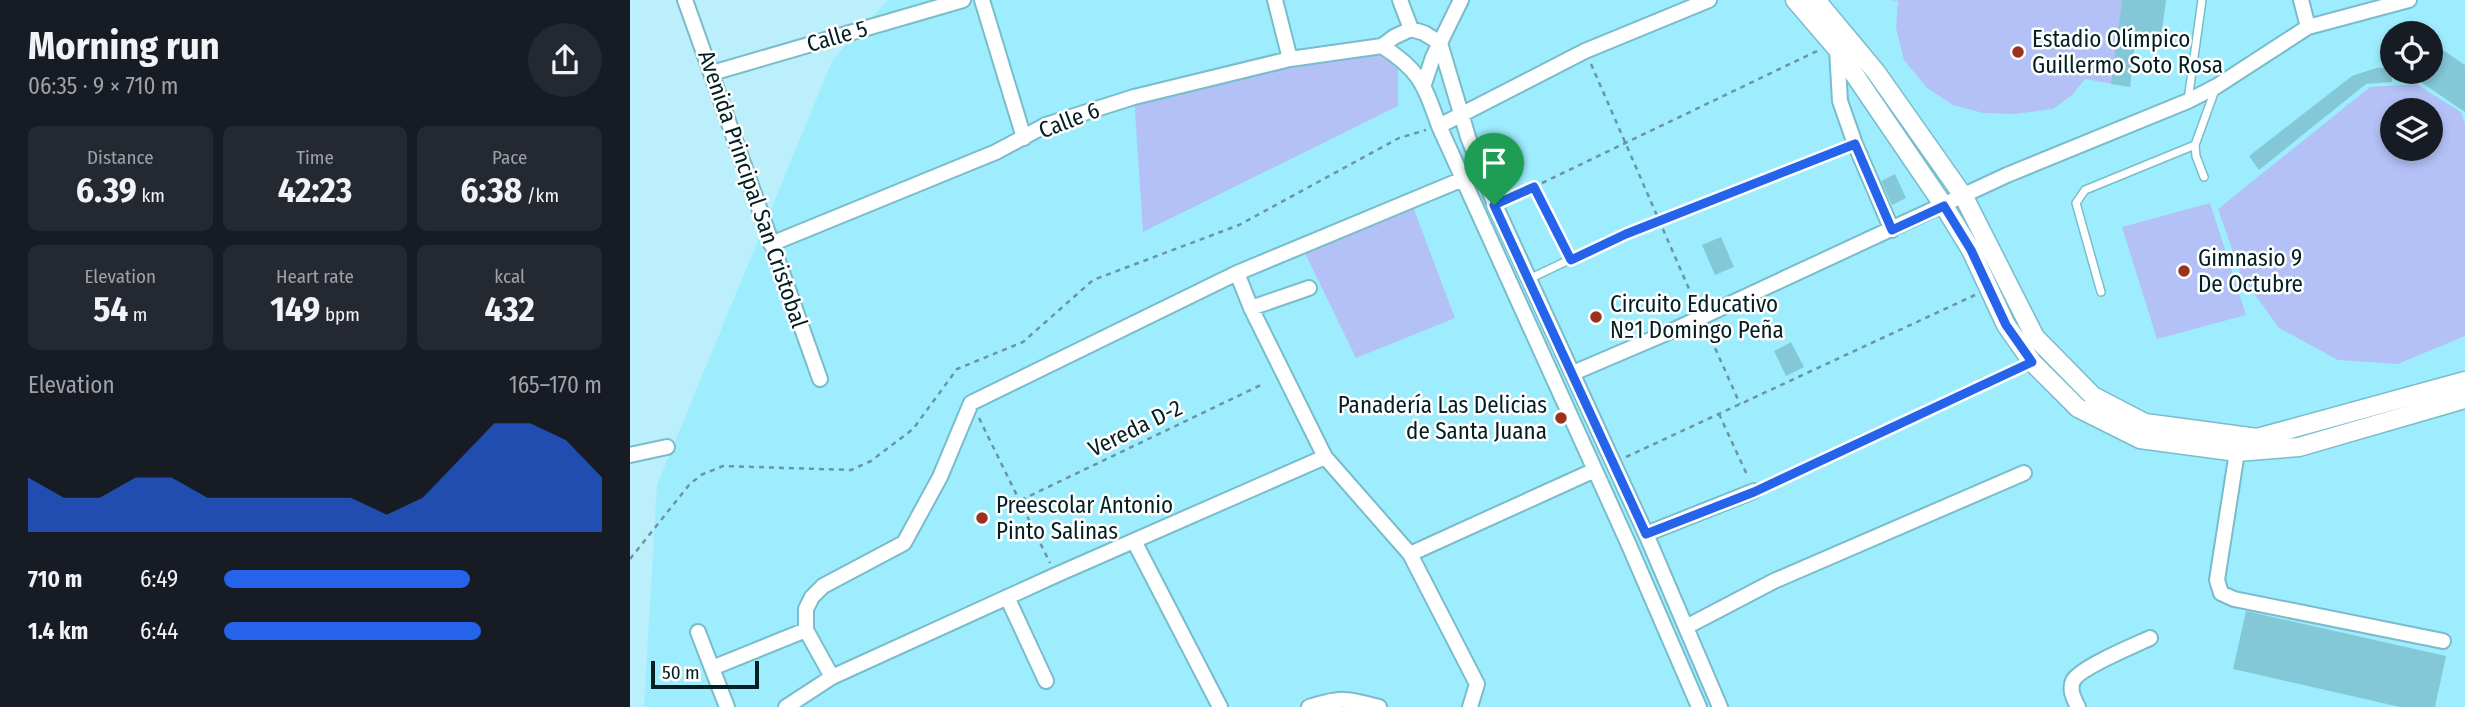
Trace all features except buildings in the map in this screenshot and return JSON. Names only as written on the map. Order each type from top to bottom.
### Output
[{"type":"street","name":"Avenida Principal San Cristobal","points":[[685,0],[820,379]]},
{"type":"street","name":"Calle 5","points":[[712,73],[963,0]]},
{"type":"street","points":[[982,0],[1024,138]]},
{"type":"street","points":[[1275,0],[1290,59]]},
{"type":"street","points":[[1400,0],[1411,29]]},
{"type":"street","points":[[1424,84],[1461,0]]},
{"type":"street","points":[[1439,126],[1585,51],[1709,0]]},
{"type":"street","points":[[1795,0],[1834,46],[1944,206],[1971,250],[2006,325],[2032,362],[2078,408],[2140,439],[2236,452],[2299,447],[2465,399]]},
{"type":"street","points":[[1816,0],[1876,72],[1964,197],[2035,337],[2094,396],[2145,423],[2257,438],[2465,381]]},
{"type":"street","points":[[2301,0],[2308,27]]},
{"type":"street","points":[[1573,373],[1702,317],[2007,175],[2188,101],[2217,86],[2308,27],[2409,0]]},
{"type":"street","points":[[1699,707],[1439,126],[1424,84],[1403,59],[1382,46],[1411,29],[1440,43],[1460,115],[1494,205],[1646,534],[1717,706]]},
{"type":"street","name":"Calle 6","points":[[771,244],[996,152],[1046,125],[1134,97],[1290,59],[1382,46]]},
{"type":"street","points":[[1834,46],[1840,101],[1855,144],[1892,230]]},
{"type":"street","points":[[832,677],[806,630],[806,608],[823,586],[904,543],[940,477],[971,403],[1237,273],[1463,179]]},
{"type":"street","points":[[1237,273],[1251,308],[1325,457],[1410,554],[1477,684],[1470,707]]},
{"type":"street","points":[[1251,308],[1309,288]]},
{"type":"street","points":[[630,455],[667,447]]},
{"type":"street","points":[[2236,452],[2217,580],[2221,593],[2234,599],[2442,641]]},
{"type":"street","points":[[786,707],[832,677],[1325,457]]},
{"type":"street","points":[[1410,554],[1595,470]]},
{"type":"street","points":[[1686,627],[1774,581],[2024,473]]},
{"type":"street","points":[[1646,534],[1754,492]]},
{"type":"street","points":[[1134,541],[1220,707]]},
{"type":"street","points":[[1007,597],[1046,681]]},
{"type":"street","points":[[712,668],[806,630]]},
{"type":"street","points":[[698,632],[727,707]]},
{"type":"street","points":[[2078,707],[2072,695],[2072,682],[2081,672],[2150,638]]},
{"type":"street","points":[[1309,707],[1336,698],[1353,699],[1379,707]]},
{"type":"lane","points":[[2188,101],[2202,0]]},
{"type":"lane","points":[[2204,177],[2196,156],[2196,145],[2217,86]]},
{"type":"lane","points":[[2101,292],[2076,203],[2080,195],[2085,190],[2196,145]]},
{"type":"lane","points":[[1494,205],[1534,187],[1571,260],[1529,279]]},
{"type":"path","points":[[1534,187],[1834,46]]},
{"type":"path","points":[[1585,51],[1658,222],[1741,405]]},
{"type":"path","points":[[630,559],[689,485],[701,475],[723,466],[851,470],[871,461],[913,429],[957,369],[1023,342],[1093,280],[1239,225],[1399,138],[1439,126]]},
{"type":"path","points":[[1571,260],[1658,222],[1855,144]]},
{"type":"path","points":[[1614,463],[1988,289]]},
{"type":"path","points":[[1719,414],[1754,492],[2032,362]]},
{"type":"path","name":"Vereda D-2","points":[[1021,500],[1263,384]]},
{"type":"path","points":[[971,403],[1056,575]]},
{"type":"shaded area","name":"Circuito Educativo Nº1 Domingo Peña","points":[[888,0],[2465,0],[2465,707],[644,707],[657,485],[833,59]]},
{"type":"shaded area","name":"Estadio Olímpico Guillermo Soto Rosa","points":[[1890,0],[2166,0],[2160,44],[2135,42],[2130,87],[2085,79],[2072,95],[2053,109],[2015,114],[1983,113],[1953,105],[1927,88],[1904,60],[1896,28],[1898,1]]},
{"type":"shaded area","points":[[1398,47],[1398,106],[1143,232],[1134,97],[1282,57]]},
{"type":"shaded area","points":[[2416,84],[2438,98],[2380,98],[2380,161],[2443,161],[2443,101],[2461,112],[2465,124],[2465,336],[2398,364],[2338,360],[2279,328],[2241,275],[2218,209],[2370,87]]},
{"type":"shaded area","name":"Gimnasio 9 De Octubre","points":[[2210,203],[2246,315],[2157,339],[2122,227]]},
{"type":"shaded area","points":[[1412,204],[1455,318],[1356,358],[1304,251]]},
{"type":"place","name":"Estadio Olímpico Guillermo Soto Rosa","points":[[2018,52]]},
{"type":"place","name":"Gimnasio 9 De Octubre","points":[[2184,271]]},
{"type":"place","name":"Circuito Educativo Nº1 Domingo Peña","points":[[1596,317]]},
{"type":"place","name":"Panadería Las Delicias de Santa Juana","points":[[1561,418]]},
{"type":"place","name":"Preescolar Antonio Pinto Salinas","points":[[982,518]]},
{"type":"route","points":[[1855,144],[1892,230],[1944,206],[1971,250],[2006,325],[2032,362],[1754,492],[1646,534],[1494,205],[1534,187],[1571,260],[1626,234],[1855,144]]}]
